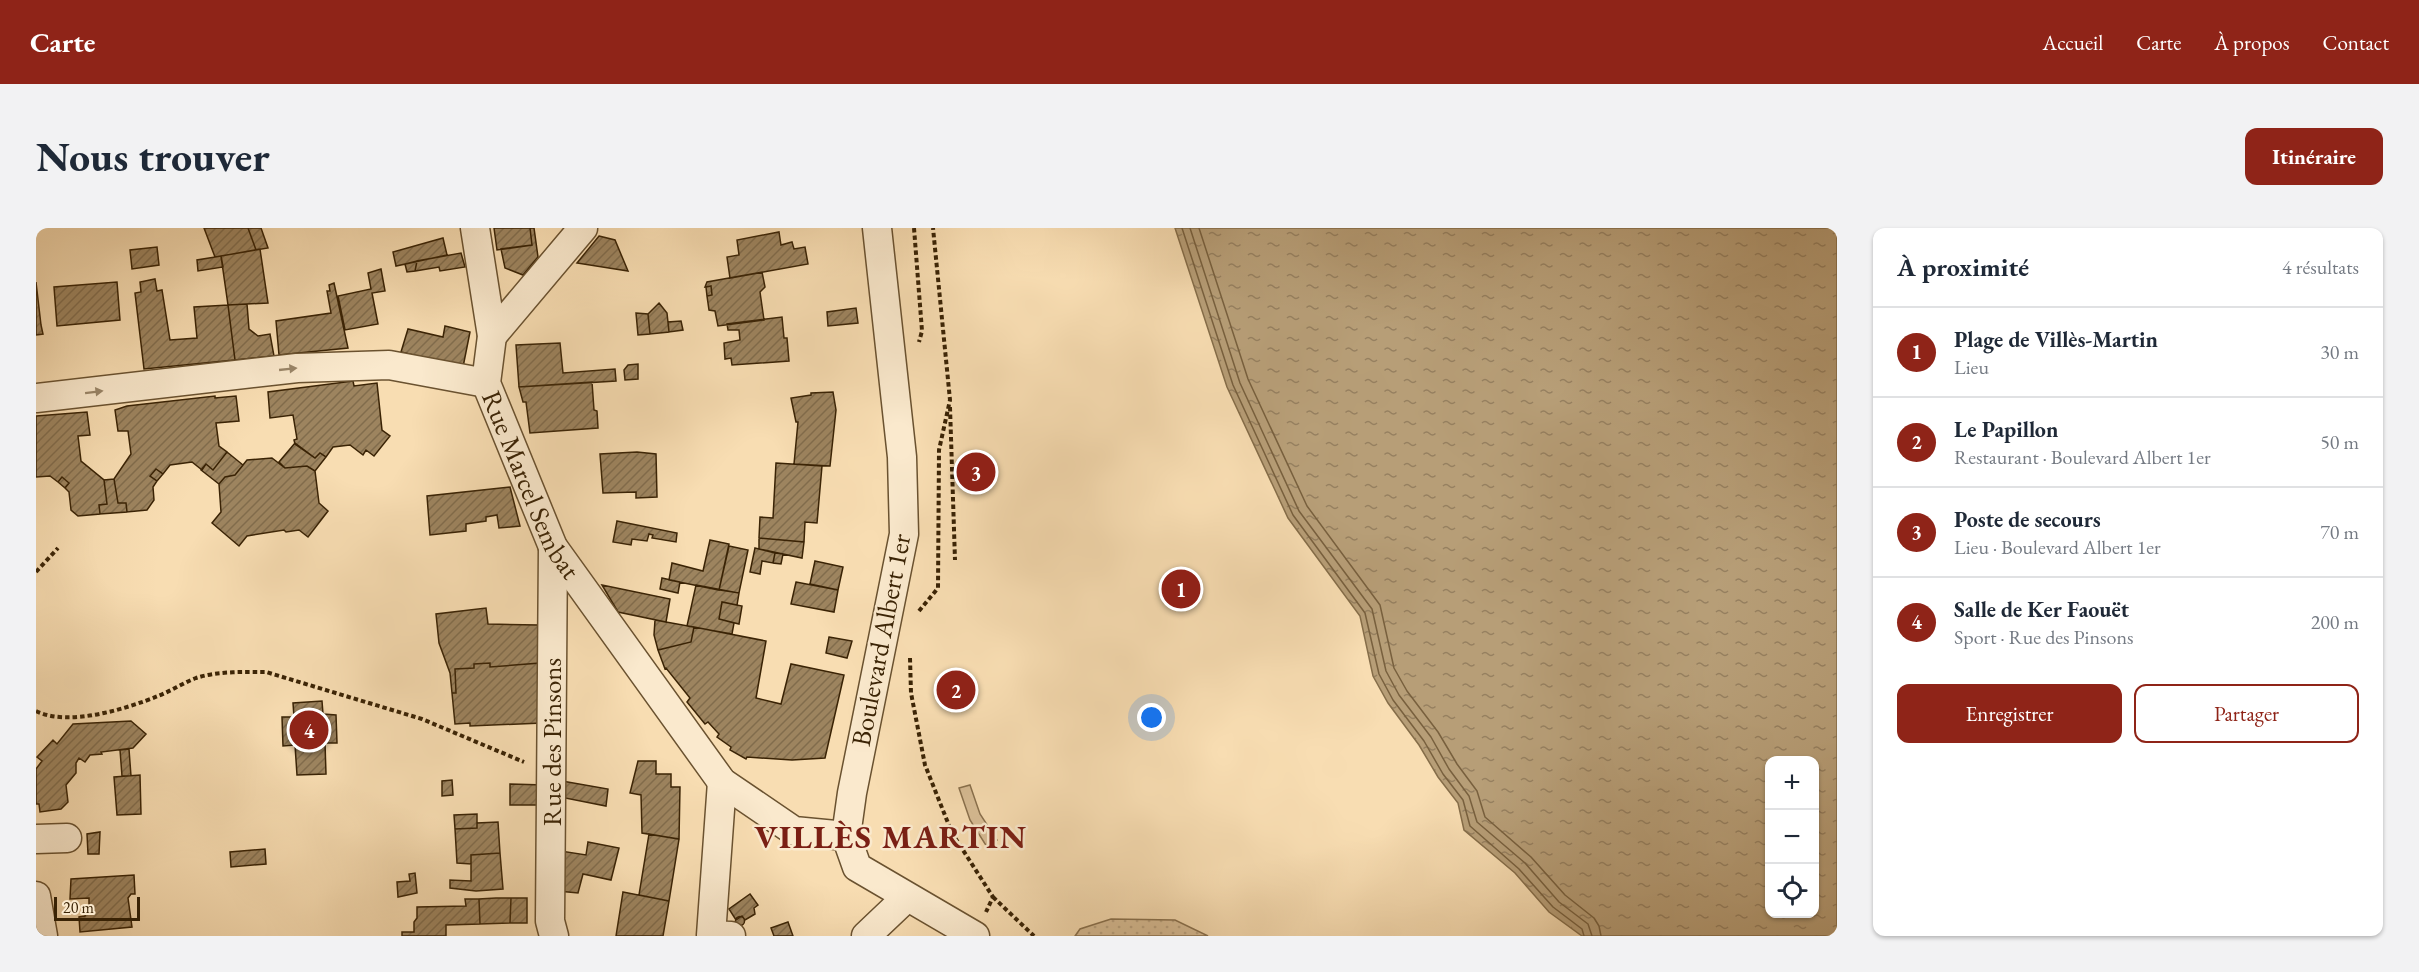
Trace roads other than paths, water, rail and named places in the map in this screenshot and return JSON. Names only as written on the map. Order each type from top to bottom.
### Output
[{"type":"street","points":[[475,228],[492,336],[486,383]]},
{"type":"street","points":[[492,336],[583,228]]},
{"type":"street","name":"Boulevard Albert 1er","points":[[846,836],[852,793],[904,534],[900,435],[877,228]]},
{"type":"street","name":"Rue Marcel Sembat","points":[[36,398],[297,368],[389,365],[486,383],[553,547],[722,782],[794,831],[846,836]]},
{"type":"street","name":"Rue des Pinsons","points":[[553,547],[550,921],[554,936]]},
{"type":"street","points":[[722,782],[711,934],[731,936]]},
{"type":"street","points":[[846,836],[857,867],[906,898],[975,936]]},
{"type":"street","points":[[36,838],[67,838]]},
{"type":"street","points":[[36,896],[43,936]]},
{"type":"street","points":[[866,936],[906,898]]},
{"type":"water","points":[[1175,228],[1837,228],[1837,936],[1582,936],[1549,912],[1515,873],[1464,830],[1458,803],[1388,703],[1373,676],[1360,616],[1288,518],[1227,387]]},
{"type":"place","name":"Poste de secours","points":[[976,472]]},
{"type":"place","name":"Plage de Villès-Martin","points":[[1181,589]]},
{"type":"place","name":"Le Papillon","points":[[956,690]]},
{"type":"place","name":"Salle de Ker Faouët","points":[[309,730]]},
{"type":"district","name":"VILLÈS MARTIN","points":[[891,836]]}]
